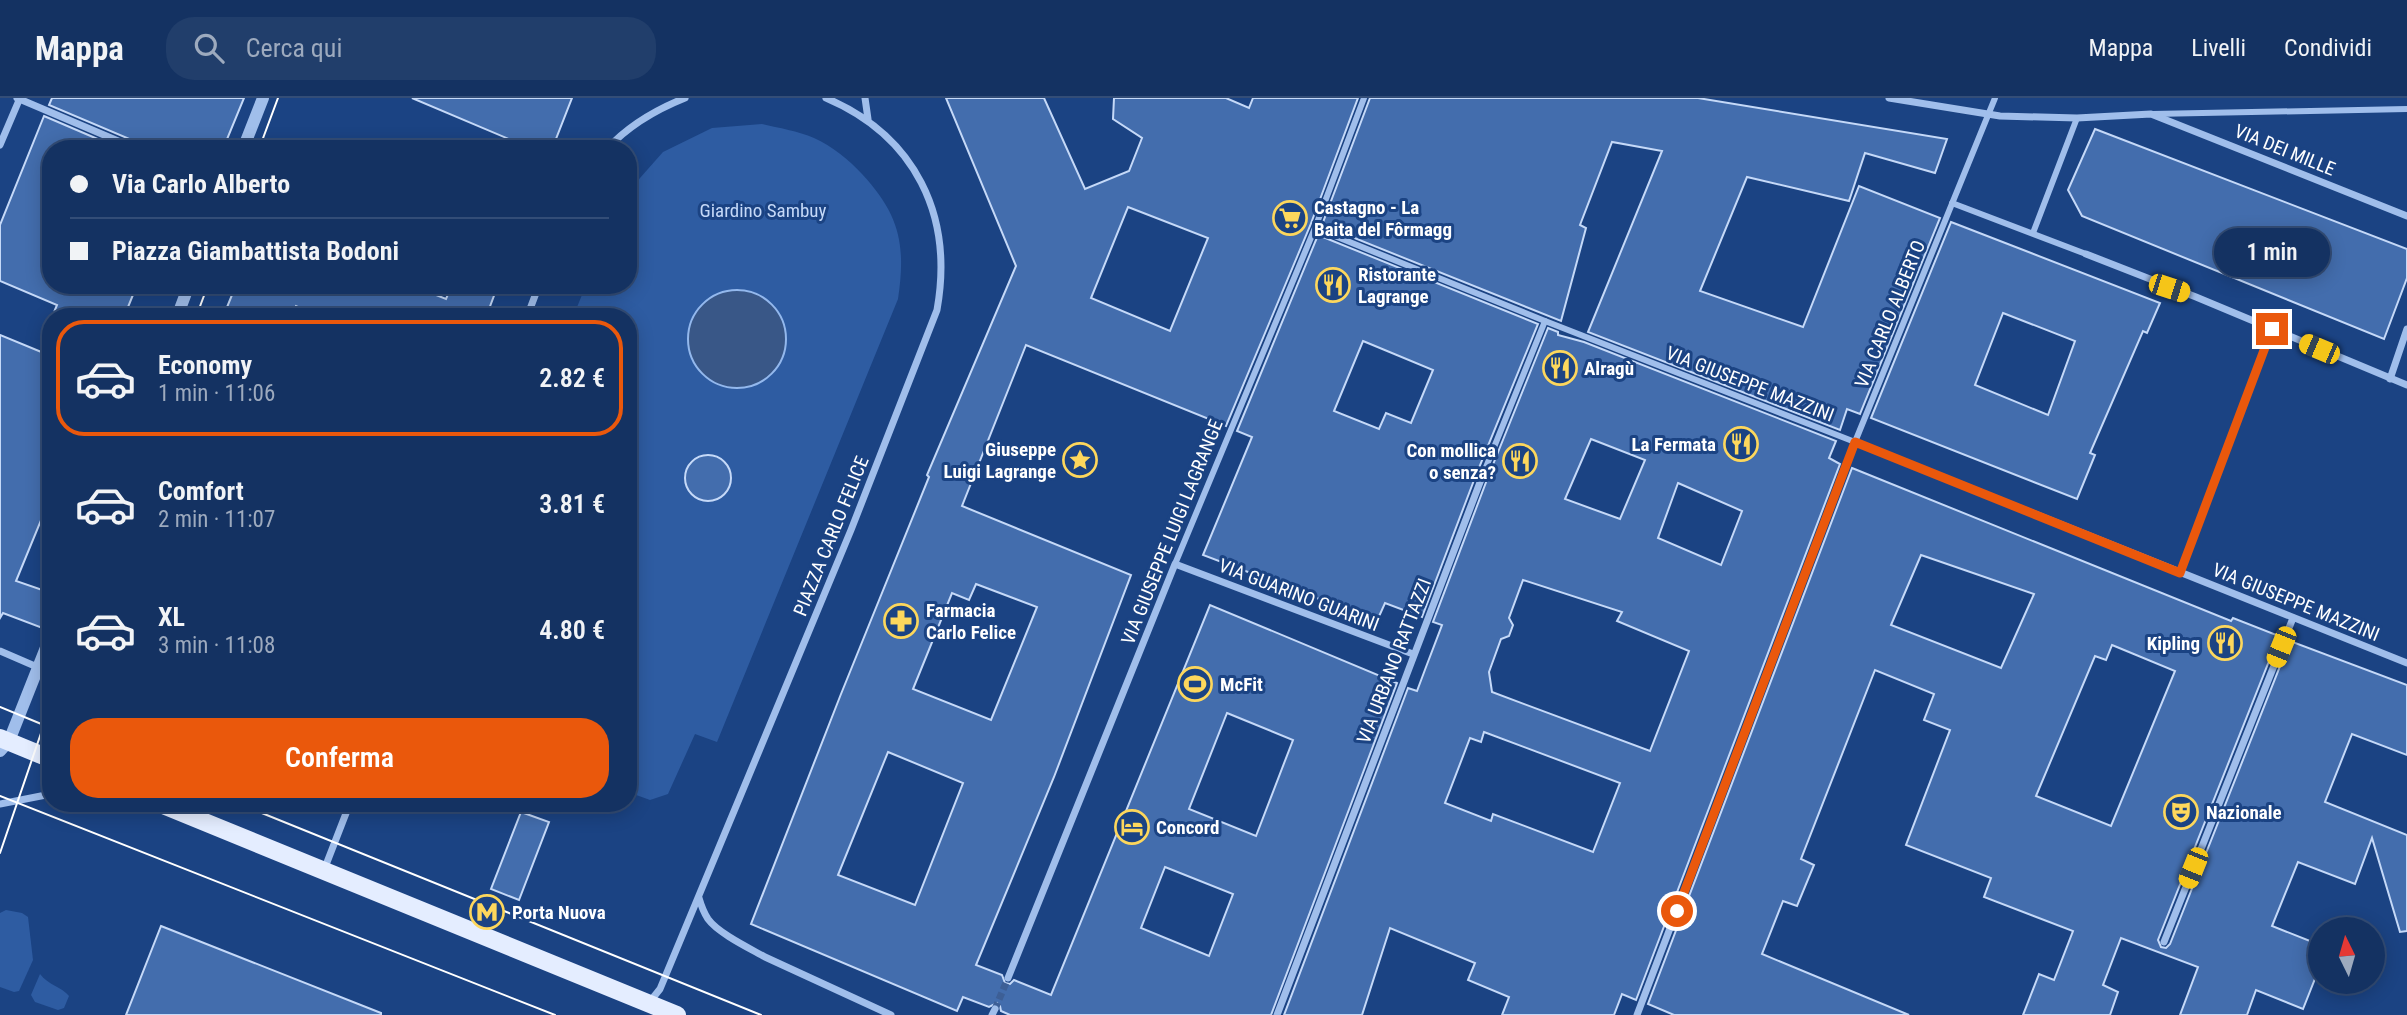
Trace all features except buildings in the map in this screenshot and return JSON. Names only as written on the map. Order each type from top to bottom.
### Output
[{"type":"main road","points":[[3,743],[42,757]]},
{"type":"main road","points":[[180,812],[677,1015]]},
{"type":"street","points":[[0,145],[19,98],[116,140]]},
{"type":"street","points":[[247,140],[263,98]]},
{"type":"street","points":[[617,140],[635,124],[685,98]]},
{"type":"street","name":"PIAZZA CARLO FELICE","points":[[639,999],[652,999],[660,989],[851,530],[937,310],[942,265],[941,245],[932,206],[905,154],[868,119],[826,98]]},
{"type":"street","points":[[865,98],[868,119]]},
{"type":"street","name":"VIA GIUSEPPE LUIGI LAGRANGE","points":[[1008,978],[1175,564],[1315,228],[1364,98]]},
{"type":"street","points":[[1889,98],[1988,115],[2077,118],[2407,109]]},
{"type":"street","name":"VIA CARLO ALBERTO","points":[[1637,1015],[1855,442],[1995,98]]},
{"type":"street","name":"VIA DEI MILLE","points":[[2151,114],[2407,216]]},
{"type":"street","points":[[2032,233],[2077,118]]},
{"type":"street","points":[[1952,203],[2086,254],[2407,385]]},
{"type":"street","name":"VIA GIUSEPPE MAZZINI","points":[[1315,228],[2407,663]]},
{"type":"street","name":"VIA URBANO RATTAZZI","points":[[1277,1015],[1413,654],[1545,321]]},
{"type":"street","points":[[2180,573],[2272,329]]},
{"type":"street","points":[[2389,379],[2407,329]]},
{"type":"street","name":"VIA GUARINO GUARINI","points":[[1175,564],[1413,654]]},
{"type":"street","points":[[2164,942],[2292,618]]},
{"type":"street","points":[[0,651],[42,669]]},
{"type":"street","points":[[3,743],[42,656]]},
{"type":"street","points":[[0,804],[42,796]]},
{"type":"street","points":[[324,870],[347,812]]},
{"type":"street","points":[[699,898],[714,926],[745,945],[765,957],[891,1015]]},
{"type":"green space","name":"Giardino Sambuy","points":[[762,124],[821,141],[857,169],[885,203],[897,232],[901,262],[898,299],[717,742],[695,734],[668,794],[650,800],[637,795],[637,308],[577,308],[582,294],[637,294],[637,182],[663,152],[712,128]],"holes":[[[739,289],[754,292],[768,300],[734,389],[717,385],[703,375]],[[706,454],[725,461],[732,477],[724,495],[708,501],[692,495],[684,476],[690,461]]]},
{"type":"green space","points":[[6,910],[28,917],[33,960],[19,991],[14,992],[0,987],[0,913]]},
{"type":"green space","points":[[40,974],[69,996],[64,1008],[58,1010],[35,1002],[31,995]]},
{"type":"shaded area","points":[[737,290],[756,293],[772,304],[783,320],[786,339],[783,358],[772,374],[756,385],[737,388],[718,385],[702,374],[691,358],[688,339],[691,320],[702,304],[718,293]]},
{"type":"tunnel","points":[[995,1009],[1008,978]]},
{"type":"tram line","points":[[262,140],[278,98]]},
{"type":"tram line","points":[[199,308],[205,294]]},
{"type":"tram line","points":[[0,707],[42,724]]},
{"type":"tram line","points":[[0,853],[42,730]]},
{"type":"tram line","points":[[0,796],[555,1015]]},
{"type":"tram line","points":[[259,812],[761,1015]]},
{"type":"place","name":"Castagno - La Baita del Fôrmagg","points":[[1290,218]]},
{"type":"place","name":"Ristorante Lagrange","points":[[1333,285]]},
{"type":"place","name":"Alragù","points":[[1560,368]]},
{"type":"place","name":"La Fermata","points":[[1741,444]]},
{"type":"place","name":"Giuseppe Luigi Lagrange","points":[[1080,460]]},
{"type":"place","name":"Con mollica o senza?","points":[[1520,461]]},
{"type":"place","name":"Farmacia Carlo Felice","points":[[901,621]]},
{"type":"place","name":"Kipling","points":[[2225,643]]},
{"type":"place","name":"McFit","points":[[1195,684]]},
{"type":"place","name":"Nazionale","points":[[2181,812]]},
{"type":"place","name":"Concord","points":[[1132,827]]},
{"type":"place","name":"Porta Nuova","points":[[487,912]]},
{"type":"route","points":[[1677,911],[1855,442],[2180,573],[2272,329]]}]
